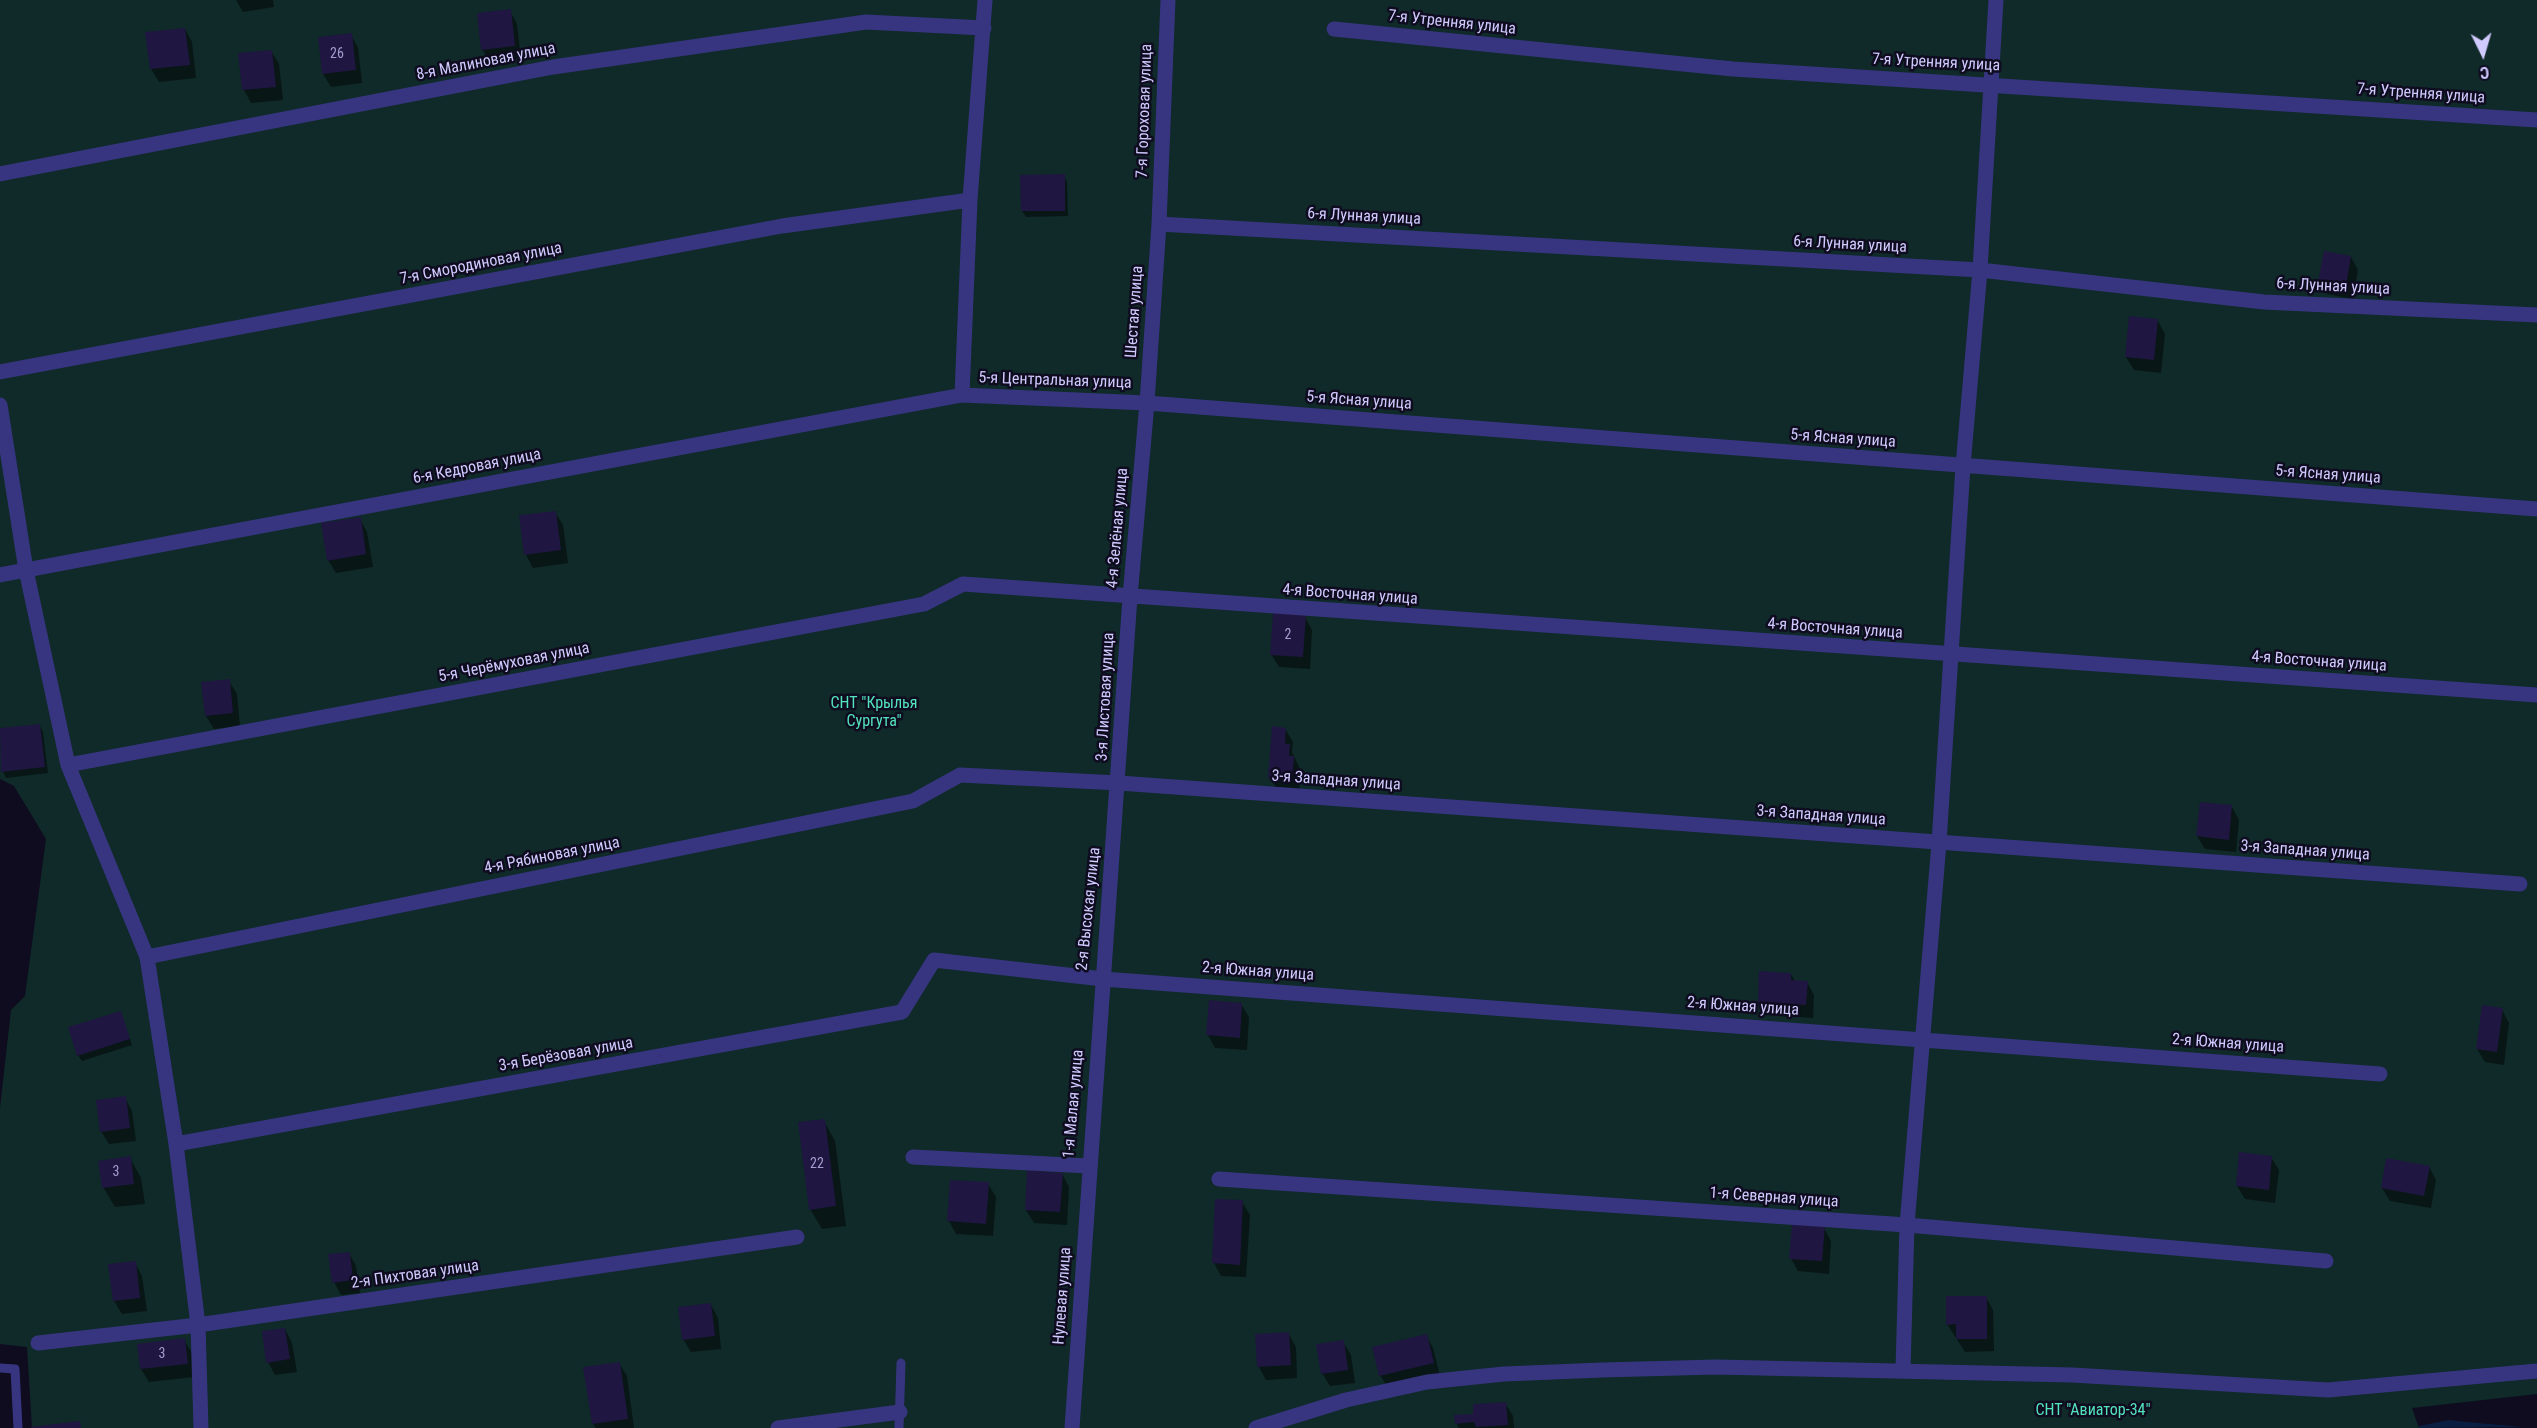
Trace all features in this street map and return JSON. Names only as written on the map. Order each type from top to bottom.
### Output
[{"type":"street","points":[[962,395],[969,200],[985,0]]},
{"type":"street","name":"7-я Гороховая улица","points":[[1159,224],[1168,0]]},
{"type":"street","points":[[1903,1370],[1907,1225],[1939,843],[1963,466],[1980,270],[1996,0]]},
{"type":"street","name":"8-я Малиновая улица","points":[[0,174],[553,67],[866,22],[984,28]]},
{"type":"street","name":"7-я Утренняя улица","points":[[1334,29],[1733,69],[2537,120]]},
{"type":"street","name":"7-я Смородиновая улица","points":[[0,372],[782,226],[969,200]]},
{"type":"street","name":"6-я Лунная улица","points":[[1159,224],[1980,270],[2264,302],[2537,315]]},
{"type":"street","name":"Шестая улица","points":[[1147,403],[1159,224]]},
{"type":"street","name":"5-я Центральная улица","points":[[962,395],[1147,403]]},
{"type":"street","name":"6-я Кедровая улица","points":[[0,575],[962,395]]},
{"type":"street","name":"5-я Ясная улица","points":[[1147,403],[2537,509]]},
{"type":"street","name":"4-я Зелёная улица","points":[[963,584],[1130,597],[1147,403]]},
{"type":"street","points":[[0,405],[26,570],[68,765],[147,957],[176,1144],[198,1324],[201,1428]]},
{"type":"street","name":"5-я Черёмуховая улица","points":[[68,765],[924,604],[963,584]]},
{"type":"street","name":"4-я Восточная улица","points":[[1130,597],[2537,695]]},
{"type":"street","name":"3-я Листовая улица","points":[[960,775],[1119,783],[1130,597]]},
{"type":"street","name":"4-я Рябиновая улица","points":[[147,957],[912,801],[960,775]]},
{"type":"street","name":"3-я Западная улица","points":[[1119,783],[2520,884]]},
{"type":"street","name":"2-я Высокая улица","points":[[934,960],[1103,979],[1119,783]]},
{"type":"street","name":"3-я Берёзовая улица","points":[[176,1144],[902,1012],[934,960]]},
{"type":"street","name":"2-я Южная улица","points":[[1103,979],[1921,1038],[2380,1074]]},
{"type":"street","name":"1-я Малая улица","points":[[913,1157],[1089,1166],[1103,979]]},
{"type":"street","name":"Нулевая улица","points":[[1072,1428],[1089,1166]]},
{"type":"street","name":"1-я Северная улица","points":[[1219,1179],[1907,1225],[2326,1261]]},
{"type":"street","name":"2-я Пихтовая улица","points":[[38,1343],[198,1324],[797,1237]]},
{"type":"street","points":[[1256,1428],[1346,1400],[1427,1382],[1504,1374],[1716,1367],[1903,1370],[2072,1375],[2328,1390],[2537,1371]]},
{"type":"street","points":[[778,1428],[900,1412]]},
{"type":"lane","points":[[899,1428],[901,1363]]},
{"type":"lane","points":[[0,1368],[15,1369],[18,1428]]},
{"type":"green space","name":"CНТ \"Крылья Сургута\"","points":[[0,0],[2537,0],[2537,1394],[2412,1408],[2419,1428],[32,1428],[27,1347],[0,1344],[0,1108],[11,1010],[25,996],[46,839],[14,786],[0,779]]},
{"type":"water","points":[[2449,1420],[2523,1427],[2419,1428],[2419,1426]]},
{"type":"building","points":[[511,9],[515,46],[481,50],[477,13]]},
{"type":"building","points":[[185,28],[190,65],[150,69],[145,32]]},
{"type":"building","points":[[352,33],[356,70],[322,74],[318,37]]},
{"type":"building","points":[[272,50],[276,87],[242,90],[238,53]]},
{"type":"building","points":[[1065,174],[1065,211],[1021,211],[1020,175]]},
{"type":"building","points":[[2324,251],[2351,256],[2346,286],[2318,282]]},
{"type":"building","points":[[2129,316],[2158,319],[2154,360],[2125,357]]},
{"type":"building","points":[[556,511],[561,550],[524,555],[519,515]]},
{"type":"building","points":[[361,517],[366,554],[327,561],[321,523]]},
{"type":"building","points":[[1273,613],[1306,615],[1303,657],[1270,655]]},
{"type":"building","points":[[230,679],[233,713],[205,716],[201,682]]},
{"type":"building","points":[[40,724],[45,767],[1,772],[0,728]]},
{"type":"building","points":[[1272,726],[1286,728],[1285,744],[1290,744],[1289,756],[1294,756],[1292,780],[1268,778]]},
{"type":"building","points":[[2200,802],[2232,805],[2229,840],[2196,836]]},
{"type":"building","points":[[1759,971],[1791,973],[1791,980],[1808,981],[1806,1005],[1758,1002]]},
{"type":"building","points":[[1209,1000],[1242,1003],[1240,1038],[1206,1035]]},
{"type":"building","points":[[2482,1005],[2503,1008],[2497,1052],[2476,1049]]},
{"type":"building","points":[[121,1011],[130,1039],[77,1056],[68,1027]]},
{"type":"building","points":[[126,1096],[130,1128],[100,1132],[96,1100]]},
{"type":"building","points":[[825,1119],[836,1206],[809,1210],[798,1122]]},
{"type":"building","points":[[2239,1152],[2272,1156],[2269,1190],[2236,1186]]},
{"type":"building","points":[[131,1156],[134,1184],[102,1188],[98,1161]]},
{"type":"building","points":[[2386,1158],[2430,1166],[2424,1196],[2381,1188]]},
{"type":"building","points":[[1027,1170],[1063,1173],[1060,1212],[1025,1210]]},
{"type":"building","points":[[950,1180],[989,1182],[986,1224],[947,1221]]},
{"type":"building","points":[[1215,1199],[1243,1200],[1240,1265],[1212,1263]]},
{"type":"building","points":[[1792,1224],[1825,1226],[1822,1261],[1789,1259]]},
{"type":"building","points":[[350,1252],[353,1280],[332,1283],[328,1254]]},
{"type":"building","points":[[136,1261],[140,1298],[113,1301],[108,1264]]},
{"type":"building","points":[[1946,1296],[1987,1296],[1987,1339],[1956,1339],[1956,1324],[1946,1325]]},
{"type":"building","points":[[711,1303],[715,1336],[682,1340],[678,1307]]},
{"type":"building","points":[[285,1328],[290,1359],[266,1363],[262,1331]]},
{"type":"building","points":[[1289,1332],[1291,1365],[1257,1367],[1255,1334]]},
{"type":"building","points":[[1427,1334],[1434,1363],[1379,1376],[1372,1347]]},
{"type":"building","points":[[185,1338],[188,1364],[140,1369],[137,1344]]},
{"type":"building","points":[[1344,1340],[1348,1370],[1321,1374],[1316,1344]]},
{"type":"building","points":[[620,1362],[628,1419],[592,1424],[583,1367]]},
{"type":"building","points":[[1506,1402],[1508,1425],[1476,1427],[1474,1422],[1455,1424],[1454,1415],[1473,1414],[1473,1404]]},
{"type":"building","points":[[80,1421],[81,1428],[31,1428],[31,1427]]},
{"type":"park label","name":"СНТ \"Авиатор-34\"","points":[[2093,1411]]}]
